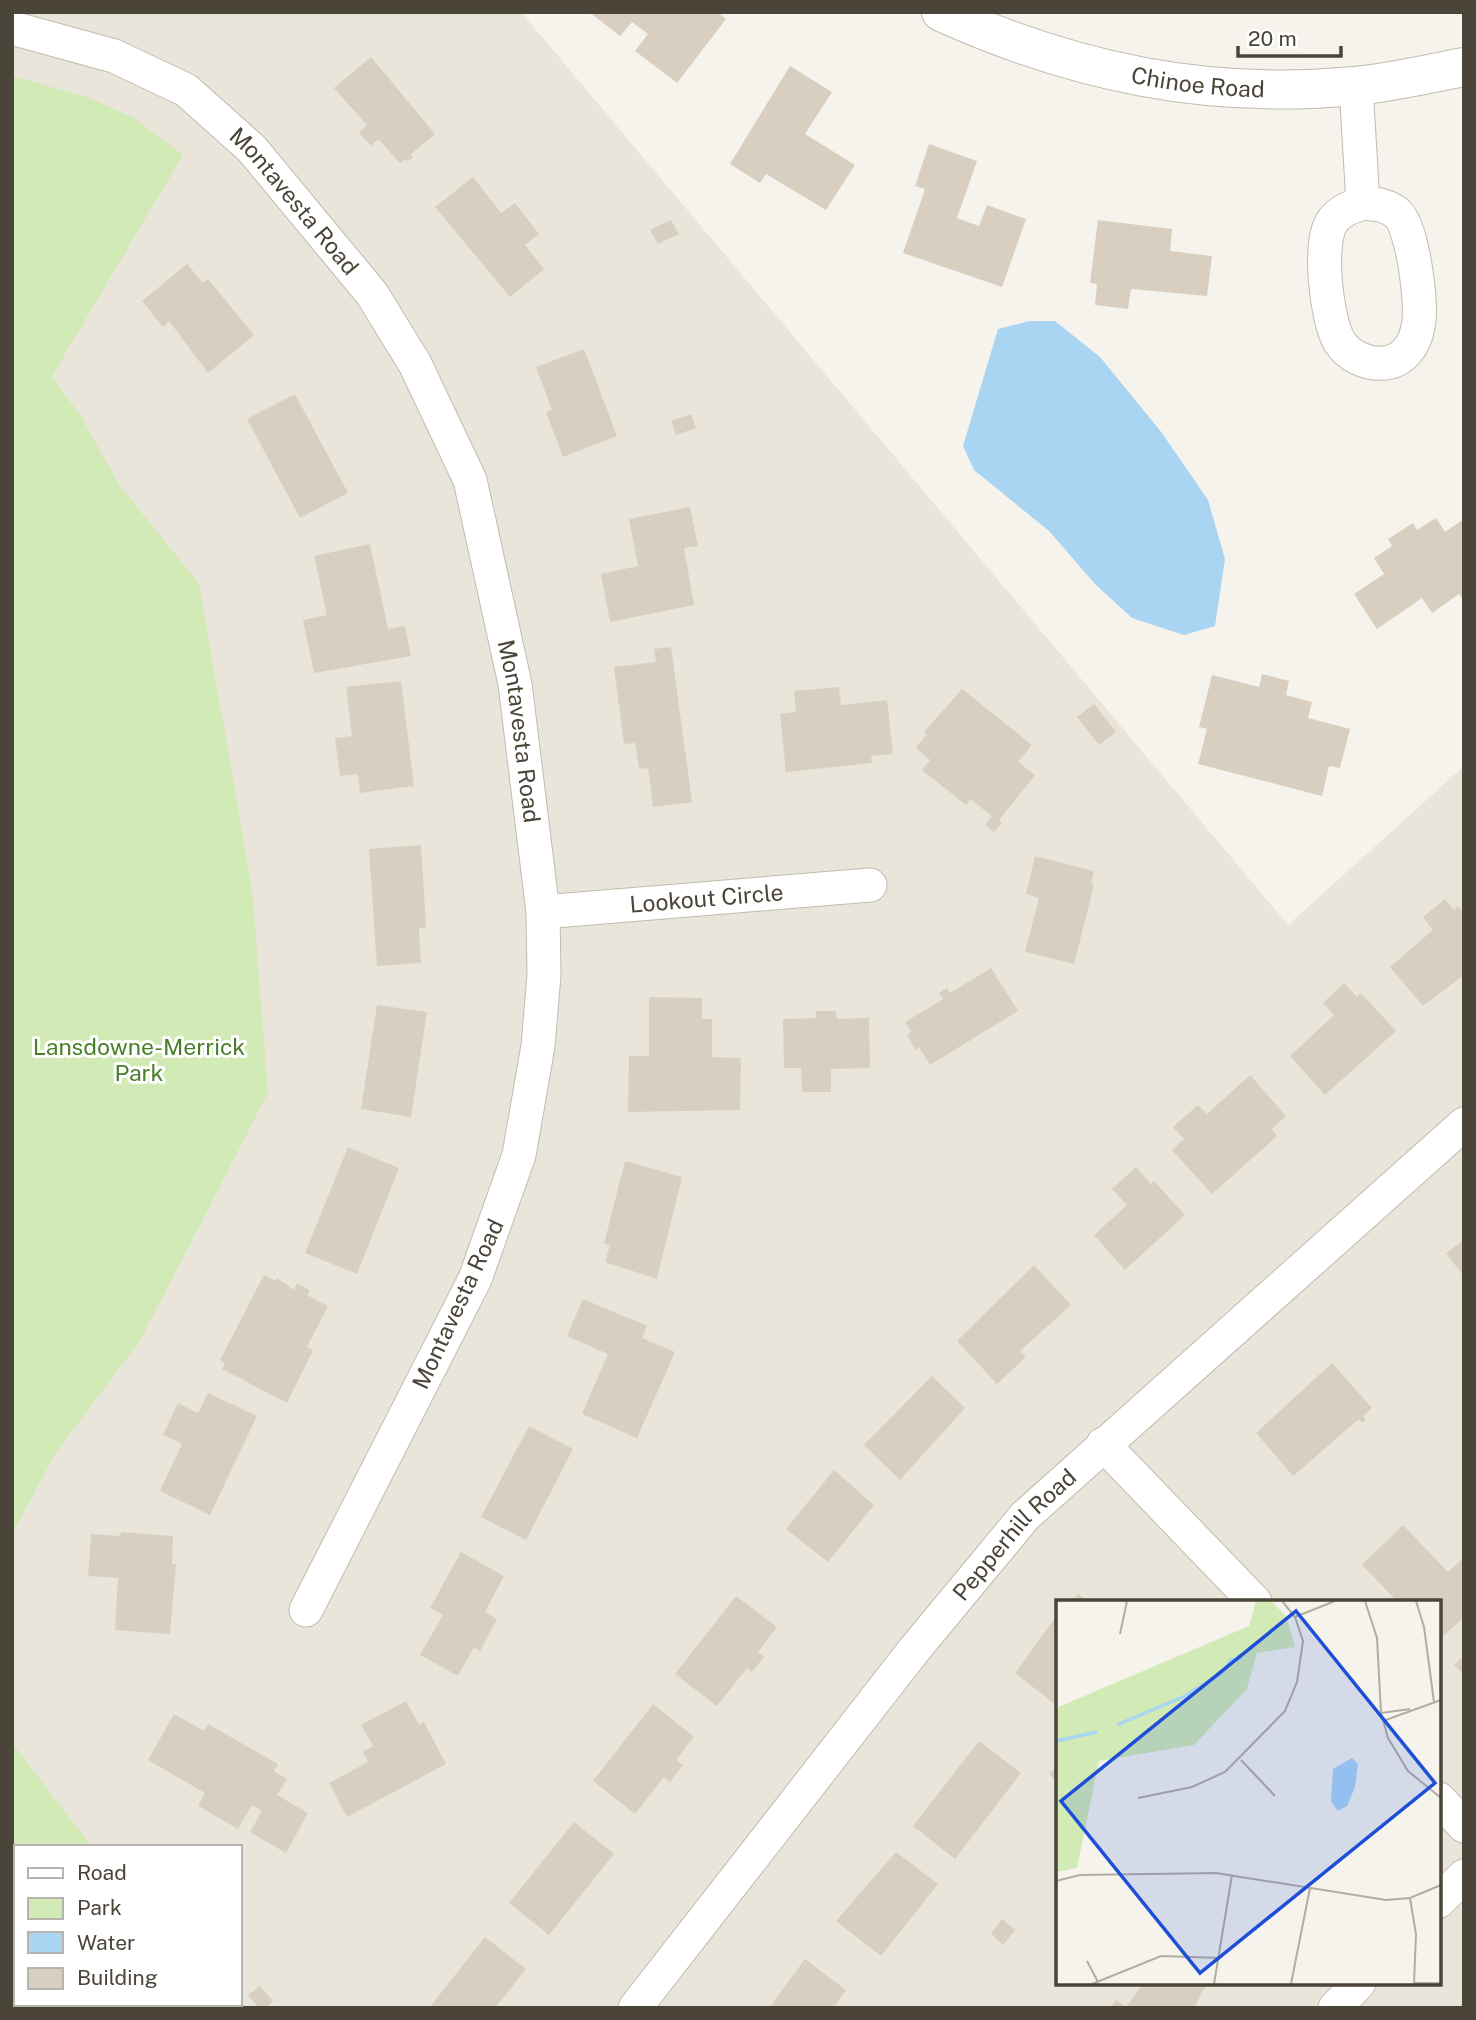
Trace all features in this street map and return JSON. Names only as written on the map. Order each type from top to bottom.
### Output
[{"type":"street","name":"Chinoe Road","points":[[940,12],[1042,54],[1102,71],[1232,89],[1356,86],[1464,67]]},
{"type":"street","name":"Montavesta Road","points":[[23,23],[114,56],[186,90],[252,149],[372,294],[415,364],[470,480],[489,558],[514,684],[543,912],[544,975],[538,1046],[519,1155],[475,1279],[306,1610]]},
{"type":"street","points":[[1356,86],[1363,203]]},
{"type":"street","points":[[1363,203],[1380,205],[1396,213],[1407,226],[1412,243],[1419,325],[1412,344],[1402,357],[1385,363],[1353,356],[1339,341],[1331,318],[1325,235],[1340,214],[1363,203]]},
{"type":"street","name":"Lookout Circle","points":[[543,912],[870,885]]},
{"type":"street","name":"Pepperhill Road","points":[[635,2008],[982,1566],[1025,1516],[1464,1124]]},
{"type":"street","points":[[1103,1444],[1253,1600]]},
{"type":"street","points":[[1441,1802],[1464,1826]]},
{"type":"street","points":[[1441,1899],[1464,1876]]},
{"type":"street","points":[[1335,2008],[1357,1985]]},
{"type":"shaded area","points":[[12,12],[521,12],[1288,925],[1464,766],[1464,2008],[12,2008]]},
{"type":"green space","name":"Lansdowne-Merrick Park","points":[[12,76],[90,98],[134,118],[183,155],[52,376],[82,418],[120,486],[199,584],[252,888],[268,1093],[141,1339],[55,1454],[12,1534]]},
{"type":"green space","points":[[12,1743],[90,1845],[14,1845],[14,2006],[221,2008],[12,2008]]},
{"type":"water","points":[[1030,321],[1055,321],[1100,357],[1162,433],[1208,500],[1225,559],[1215,626],[1184,635],[1132,618],[1095,584],[1049,531],[974,470],[963,446],[998,329]]},
{"type":"building","points":[[589,12],[717,12],[726,19],[677,83],[635,51],[648,34],[632,22],[620,36]]},
{"type":"building","points":[[371,57],[435,134],[411,154],[413,157],[408,161],[406,159],[400,163],[378,139],[371,146],[359,133],[367,125],[334,88]]},
{"type":"building","points":[[790,66],[832,92],[805,134],[855,165],[826,210],[766,174],[760,183],[730,164]]},
{"type":"building","points":[[929,144],[977,161],[957,218],[979,226],[987,205],[1026,219],[1002,287],[903,253],[925,189],[915,186]]},
{"type":"building","points":[[473,177],[501,213],[515,203],[539,234],[525,245],[544,269],[510,297],[435,207]]},
{"type":"building","points":[[671,220],[679,234],[658,244],[650,230]]},
{"type":"building","points":[[1098,220],[1172,229],[1170,251],[1212,256],[1207,296],[1131,289],[1128,309],[1095,305],[1097,284],[1090,283]]},
{"type":"building","points":[[187,264],[203,283],[208,279],[254,335],[208,373],[169,321],[163,327],[142,301]]},
{"type":"building","points":[[584,349],[617,436],[563,457],[546,412],[552,410],[536,367]]},
{"type":"building","points":[[295,394],[348,493],[300,518],[247,419]]},
{"type":"building","points":[[691,414],[696,428],[676,435],[671,421]]},
{"type":"building","points":[[690,507],[698,546],[684,548],[694,605],[610,622],[601,574],[638,566],[629,519]]},
{"type":"building","points":[[1436,518],[1445,532],[1464,519],[1464,601],[1459,594],[1432,613],[1422,598],[1377,629],[1354,594],[1384,574],[1374,558],[1392,546],[1388,539],[1413,523],[1417,530]]},
{"type":"building","points":[[370,544],[388,629],[405,626],[411,656],[314,673],[303,620],[327,615],[314,556]]},
{"type":"building","points":[[671,647],[692,802],[653,807],[648,768],[639,769],[635,743],[624,744],[614,667],[656,662],[654,649]]},
{"type":"building","points":[[1262,674],[1289,681],[1286,695],[1312,702],[1308,718],[1350,729],[1340,768],[1329,766],[1322,796],[1198,764],[1207,729],[1199,727],[1212,675],[1259,687]]},
{"type":"building","points":[[401,681],[414,786],[360,793],[358,774],[340,776],[335,738],[352,736],[346,687]]},
{"type":"building","points":[[839,687],[841,705],[887,700],[893,754],[871,756],[872,763],[786,772],[780,714],[796,712],[794,691]]},
{"type":"building","points":[[962,689],[1032,745],[1018,762],[1035,775],[999,820],[1002,823],[994,832],[985,825],[992,816],[970,799],[966,805],[922,770],[930,760],[916,748],[927,734],[924,732]]},
{"type":"building","points":[[1094,704],[1116,732],[1099,745],[1077,717]]},
{"type":"building","points":[[421,845],[426,927],[419,928],[421,963],[377,966],[369,849]]},
{"type":"building","points":[[1035,856],[1094,871],[1091,884],[1094,885],[1074,964],[1025,952],[1039,898],[1026,894]]},
{"type":"building","points":[[1445,899],[1454,910],[1458,906],[1464,913],[1464,975],[1423,1006],[1390,967],[1433,930],[1423,917]]},
{"type":"building","points":[[991,968],[1018,1011],[930,1065],[919,1047],[915,1050],[907,1035],[911,1032],[905,1022],[943,999],[939,993],[947,988],[950,993]]},
{"type":"building","points":[[1344,983],[1357,997],[1361,993],[1396,1031],[1325,1095],[1290,1056],[1334,1015],[1323,1003]]},
{"type":"building","points":[[649,997],[702,998],[702,1019],[712,1019],[712,1057],[741,1058],[740,1110],[628,1112],[629,1056],[649,1056]]},
{"type":"building","points":[[377,1005],[427,1012],[411,1117],[361,1109]]},
{"type":"building","points":[[816,1011],[836,1011],[837,1019],[869,1018],[870,1068],[831,1069],[831,1092],[802,1092],[801,1068],[784,1068],[783,1019],[816,1018]]},
{"type":"building","points":[[1250,1075],[1286,1116],[1272,1129],[1277,1136],[1212,1194],[1172,1150],[1184,1139],[1173,1127],[1198,1105],[1207,1114]]},
{"type":"building","points":[[348,1147],[399,1168],[357,1274],[305,1253]]},
{"type":"building","points":[[625,1161],[682,1177],[657,1279],[605,1262],[610,1245],[604,1244]]},
{"type":"building","points":[[1136,1167],[1151,1184],[1154,1181],[1185,1215],[1125,1270],[1094,1235],[1127,1205],[1112,1189]]},
{"type":"building","points":[[1464,1240],[1464,1277],[1446,1253]]},
{"type":"building","points":[[1034,1265],[1071,1305],[1020,1351],[1026,1357],[997,1384],[957,1341]]},
{"type":"building","points":[[264,1275],[275,1281],[277,1278],[294,1290],[297,1283],[310,1290],[307,1295],[328,1306],[307,1347],[313,1350],[287,1403],[222,1369],[225,1363],[220,1360]]},
{"type":"building","points":[[583,1299],[647,1326],[642,1338],[675,1352],[637,1438],[582,1414],[608,1354],[567,1336]]},
{"type":"building","points":[[1332,1363],[1372,1408],[1363,1416],[1366,1420],[1362,1423],[1359,1419],[1293,1476],[1256,1433]]},
{"type":"building","points":[[932,1376],[965,1408],[900,1480],[864,1445]]},
{"type":"building","points":[[208,1393],[257,1416],[210,1515],[160,1491],[182,1444],[163,1435],[178,1403],[198,1413]]},
{"type":"building","points":[[529,1426],[573,1449],[526,1540],[481,1517]]},
{"type":"building","points":[[834,1470],[874,1505],[828,1562],[786,1529]]},
{"type":"building","points":[[1403,1525],[1448,1572],[1464,1557],[1464,1617],[1441,1638],[1441,1600],[1396,1600],[1362,1565]]},
{"type":"building","points":[[121,1532],[173,1536],[172,1564],[176,1564],[170,1634],[115,1630],[118,1578],[88,1576],[91,1534],[120,1536]]},
{"type":"building","points":[[461,1552],[504,1576],[485,1612],[497,1619],[480,1651],[474,1647],[458,1676],[420,1655],[443,1615],[430,1608]]},
{"type":"building","points":[[1078,1594],[1086,1600],[1073,1600]]},
{"type":"building","points":[[736,1596],[777,1627],[758,1652],[764,1657],[752,1672],[747,1668],[717,1706],[675,1674]]},
{"type":"building","points":[[1056,1617],[1056,1705],[1015,1673]]},
{"type":"building","points":[[1464,1656],[1464,1675],[1454,1665]]},
{"type":"building","points":[[406,1701],[419,1725],[424,1722],[446,1764],[347,1817],[329,1783],[368,1762],[363,1752],[373,1746],[361,1725]]},
{"type":"building","points":[[653,1704],[694,1737],[676,1760],[683,1765],[670,1782],[664,1777],[635,1814],[593,1781]]},
{"type":"building","points":[[174,1714],[204,1731],[208,1724],[278,1764],[274,1771],[287,1779],[277,1795],[308,1813],[286,1853],[250,1832],[262,1811],[252,1805],[238,1829],[198,1806],[205,1793],[148,1760]]},
{"type":"building","points":[[979,1741],[1021,1773],[955,1859],[913,1826]]},
{"type":"building","points":[[1056,1767],[1056,1781],[1049,1774]]},
{"type":"building","points":[[574,1822],[614,1854],[549,1935],[509,1903]]},
{"type":"building","points":[[896,1852],[938,1884],[881,1956],[836,1921]]},
{"type":"building","points":[[1002,1919],[1015,1930],[1003,1945],[991,1934]]},
{"type":"building","points":[[485,1937],[526,1969],[495,2008],[429,2008]]},
{"type":"building","points":[[805,1959],[846,1990],[833,2008],[769,2008]]},
{"type":"building","points":[[1142,1985],[1206,1985],[1194,2008],[1110,2008],[1116,2000],[1126,2007]]},
{"type":"building","points":[[260,1986],[273,2001],[266,2008],[259,2008],[248,1995]]}]
